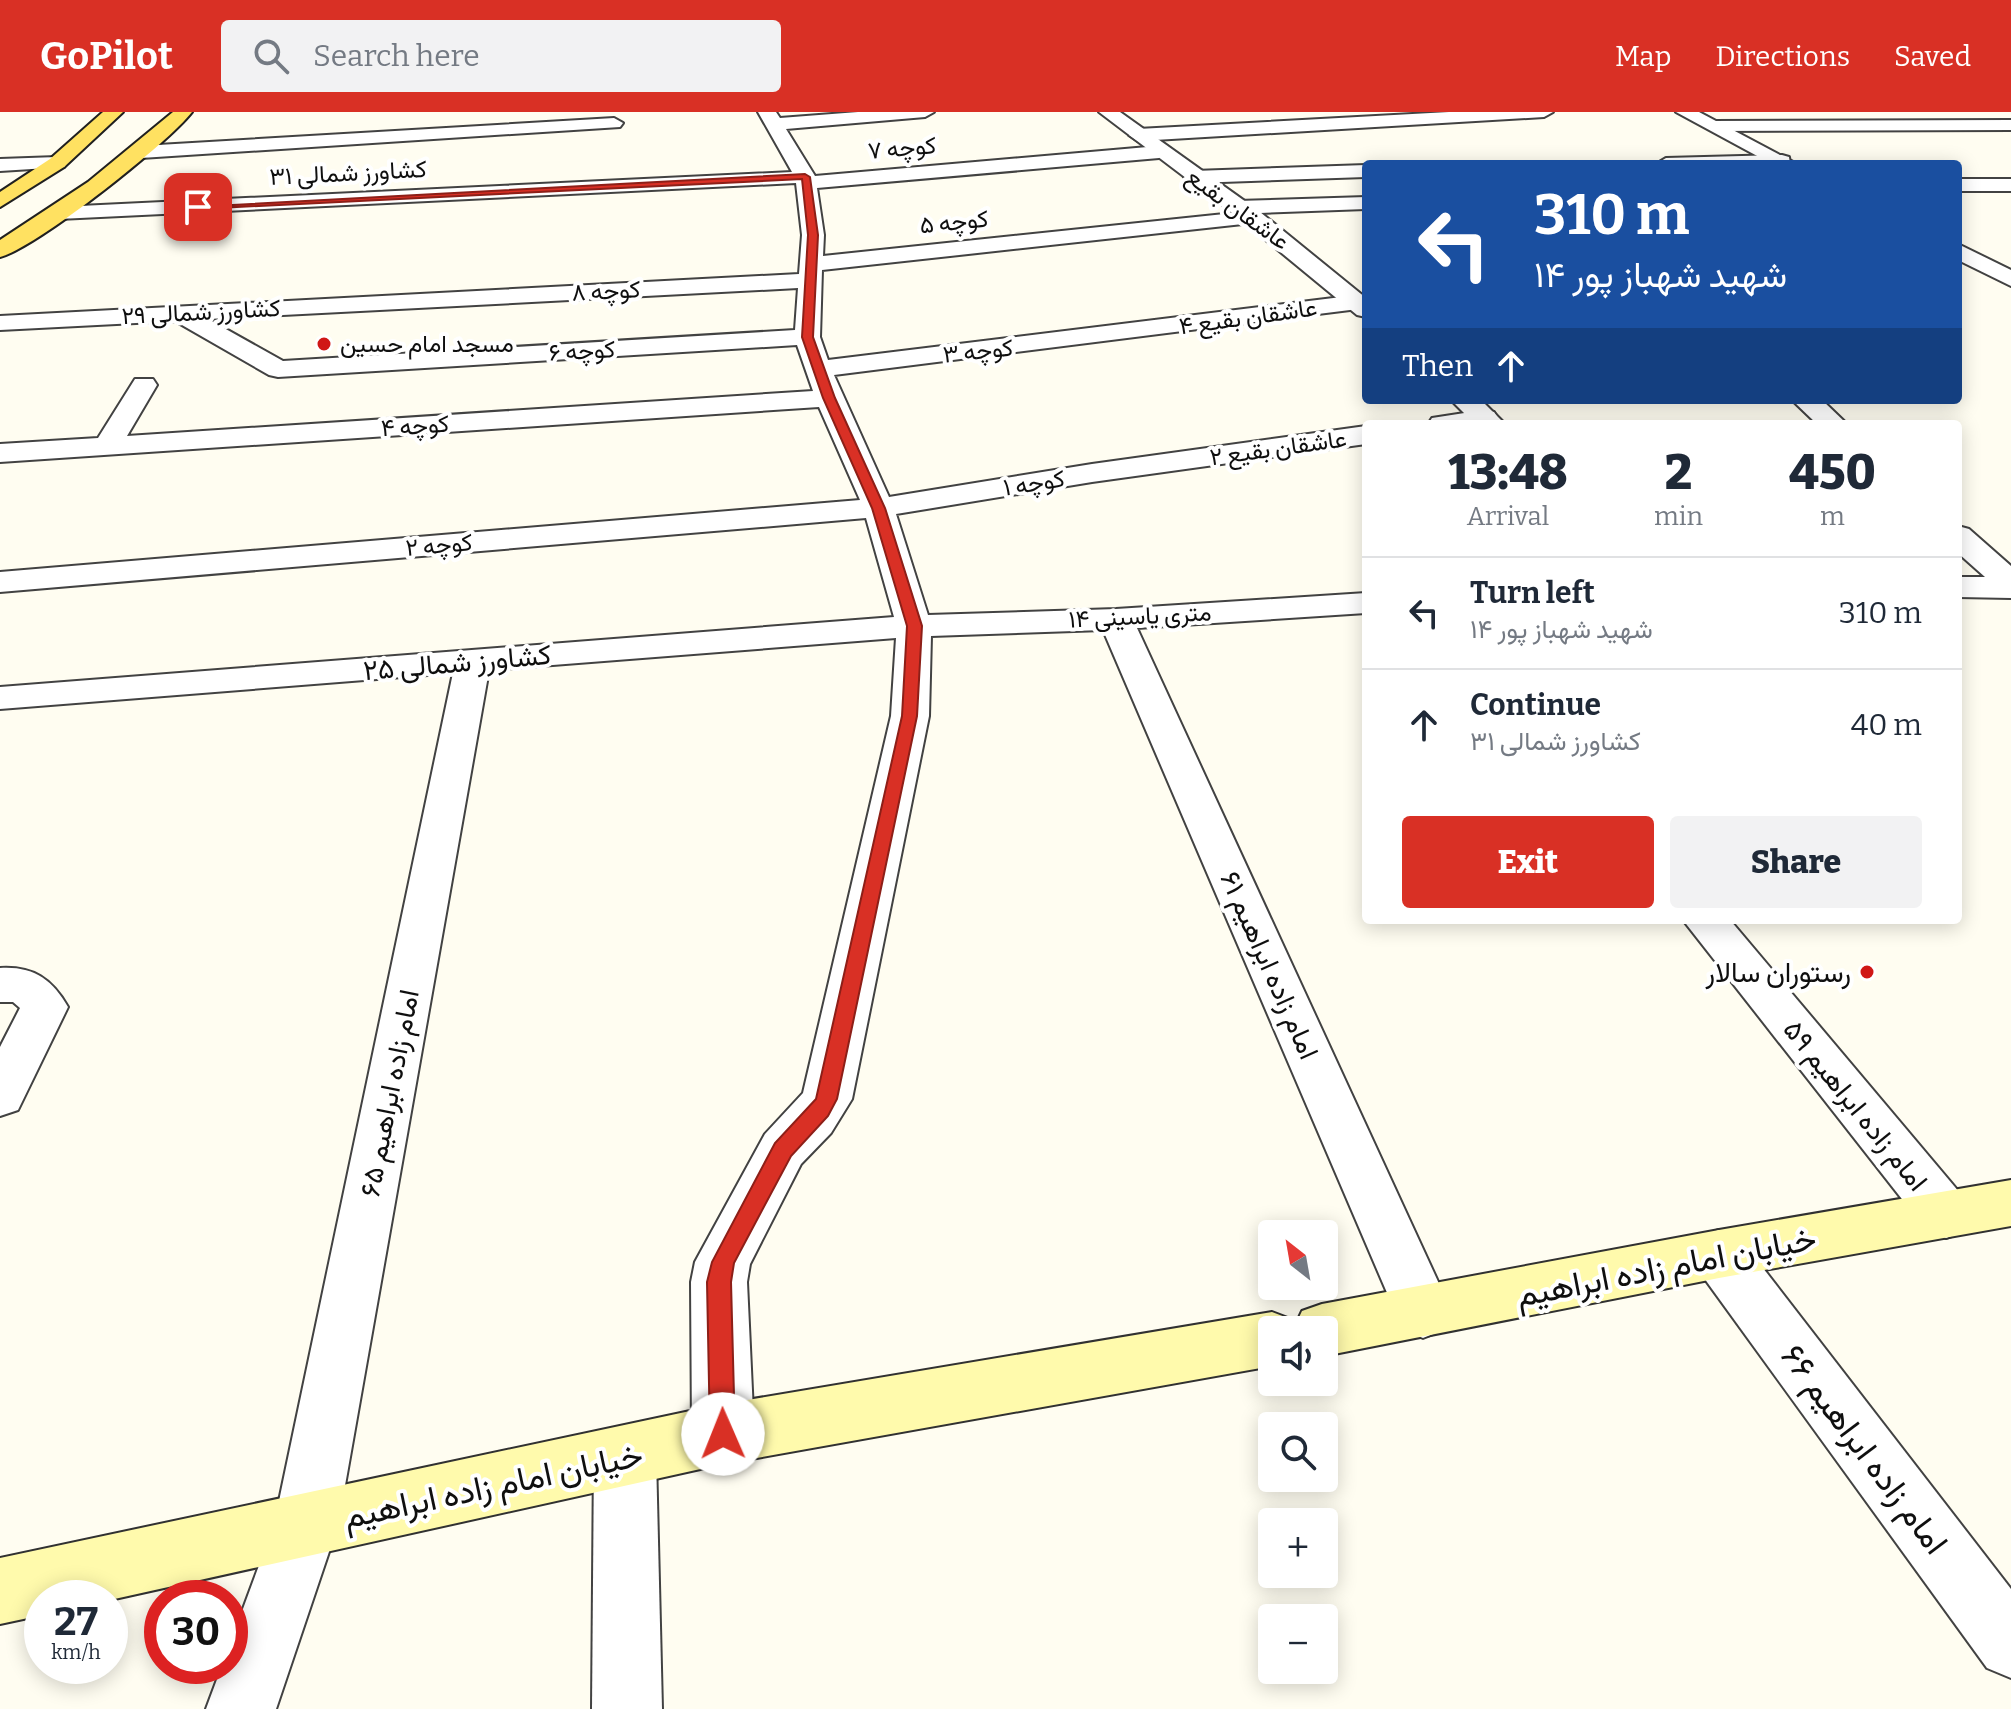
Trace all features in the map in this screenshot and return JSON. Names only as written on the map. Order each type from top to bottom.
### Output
[{"type":"main road","points":[[0,201],[57,163],[114,112]]},
{"type":"main road","points":[[0,250],[59,213],[141,152],[183,112]]},
{"type":"main road","name":"خیابان امام زاده ابراهیم","points":[[1338,1327],[1719,1254],[2011,1203]]},
{"type":"main road","name":"خیابان امام زاده ابراهیم","points":[[0,1591],[723,1434],[1258,1341]]},
{"type":"street","points":[[723,1434],[721,1272],[783,1149],[821,1110],[827,1099],[910,716],[914,626],[879,508],[818,368],[813,235],[806,180],[771,118],[925,112]]},
{"type":"street","name":"عاشقان بقیع","points":[[1108,112],[1245,212],[1362,306]]},
{"type":"street","points":[[1138,135],[1544,112]]},
{"type":"street","points":[[1685,112],[1778,160]]},
{"type":"street","points":[[141,152],[450,125],[614,123]]},
{"type":"street","points":[[1714,126],[2011,125]]},
{"type":"street","name":"کوچه ۷","points":[[638,185],[806,180],[1159,152]]},
{"type":"street","points":[[629,160],[638,185]]},
{"type":"street","points":[[0,165],[57,163]]},
{"type":"street","points":[[1194,177],[1362,171]]},
{"type":"street","name":"کشاورز شمالی ۳۱","points":[[59,213],[638,185]]},
{"type":"street","points":[[1962,188],[2011,185]]},
{"type":"street","points":[[1962,192],[1976,204]]},
{"type":"street","name":"کوچه ۵","points":[[812,272],[1245,212],[1362,203]]},
{"type":"street","points":[[1962,253],[2011,279]]},
{"type":"street","points":[[605,291],[608,266]]},
{"type":"street","name":"کوچه ۸","points":[[407,290],[605,291],[812,272]]},
{"type":"street","points":[[1325,274],[1352,273]]},
{"type":"street","name":"کشاورز شمالی ۲۹","points":[[0,323],[179,313],[407,290]]},
{"type":"street","name":"عاشقان بقیع ۴","points":[[1139,332],[1362,306]]},
{"type":"street","name":"کوچه ۶","points":[[179,313],[278,369],[818,368]]},
{"type":"street","name":"کوچه ۳","points":[[818,368],[1139,332]]},
{"type":"street","name":"کوچه ۴","points":[[0,453],[107,446],[818,368]]},
{"type":"street","points":[[107,446],[144,385]]},
{"type":"street","points":[[1810,404],[1828,420]]},
{"type":"street","points":[[1457,420],[1480,414]]},
{"type":"street","name":"عاشقان بقیع ۲","points":[[1189,460],[1362,436]]},
{"type":"street","name":"کوچه ۱","points":[[879,508],[1189,460]]},
{"type":"street","name":"کوچه ۲","points":[[0,582],[879,508]]},
{"type":"street","points":[[1962,540],[2011,586]]},
{"type":"street","points":[[1962,587],[2011,586]]},
{"type":"street","name":"۱۴ متری یاسینی","points":[[914,626],[1116,619],[1362,603]]},
{"type":"street","name":"امام زاده ابراهیم ۶۱","points":[[1116,619],[1423,1312]]},
{"type":"street","name":"کشاورز شمالی ۲۵","points":[[0,698],[914,626]]},
{"type":"street","name":"امام زاده ابراهیم ۶۵","points":[[241,1709],[306,1525],[473,661]]},
{"type":"street","name":"امام زاده ابراهیم ۵۹","points":[[1708,924],[1946,1215]]},
{"type":"street","points":[[0,1096],[44,1007],[17,988]]},
{"type":"street","name":"امام زاده ابراهیم ۶۶","points":[[1719,1254],[2011,1644]]},
{"type":"street","points":[[625,1457],[627,1709]]},
{"type":"place","name":"مسجد امام حسین","points":[[324,344]]},
{"type":"place","name":"رستوران سالار","points":[[1867,972]]},
{"type":"route","points":[[198,207],[805,177],[813,235],[807,337],[829,398],[879,508],[914,626],[910,716],[827,1099],[821,1110],[783,1149],[723,1262],[719,1282],[723,1434]]}]
